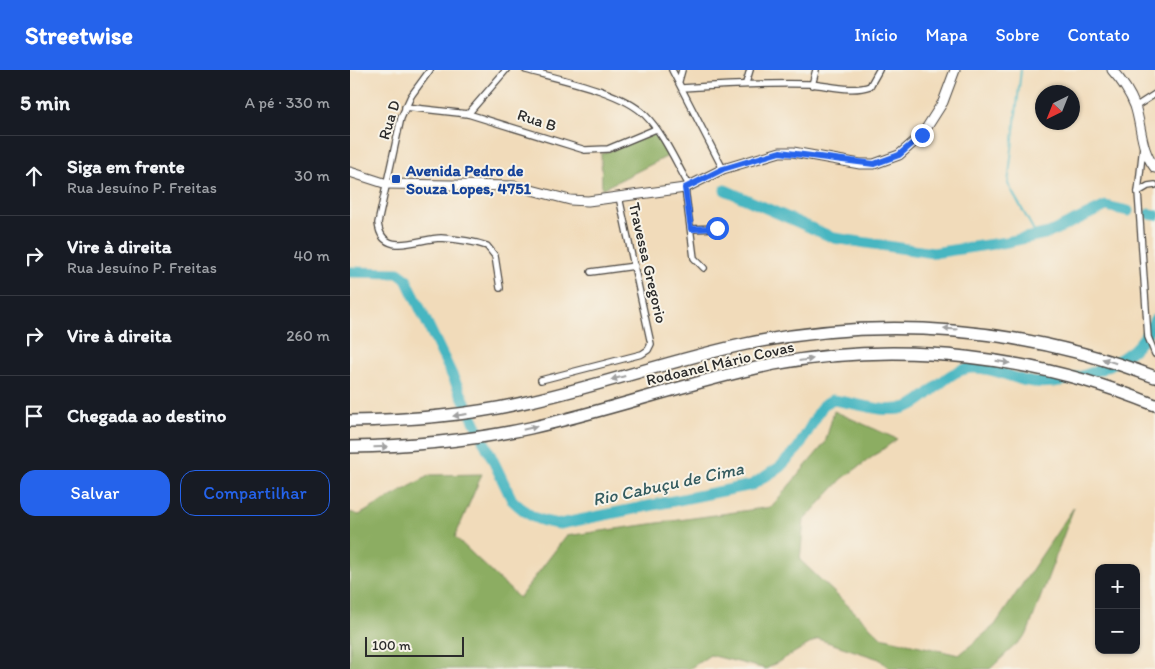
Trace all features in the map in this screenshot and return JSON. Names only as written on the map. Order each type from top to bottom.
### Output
[{"type":"highway","name":"Rodoanel Mário Covas","points":[[350,421],[406,420],[455,415],[523,403],[747,344],[823,332],[869,328],[916,327],[1003,335],[1085,354],[1155,377]]},
{"type":"highway","name":"Rodoanel Mário Covas","points":[[350,447],[413,446],[486,437],[531,428],[730,374],[776,364],[838,356],[908,353],[986,359],[1052,371],[1132,395],[1155,405]]},
{"type":"main road","points":[[350,172],[387,184],[516,186],[570,200],[588,201],[687,187],[723,169],[780,152],[793,152],[860,164],[874,164],[887,161],[899,155],[922,135],[942,102],[955,70]]},
{"type":"main road","points":[[1112,70],[1128,92],[1135,107],[1143,144],[1155,168]]},
{"type":"street","name":"Rua D","points":[[430,70],[405,107],[397,133],[378,223],[383,237],[392,243],[409,244],[442,238],[487,246],[495,256],[500,288]]},
{"type":"street","points":[[468,114],[506,70]]},
{"type":"street","points":[[526,70],[624,100],[644,114],[656,129],[687,187],[694,258],[704,268]]},
{"type":"street","points":[[672,70],[723,169]]},
{"type":"street","points":[[679,81],[682,70]]},
{"type":"street","points":[[746,83],[750,70]]},
{"type":"street","points":[[812,84],[816,70]]},
{"type":"street","points":[[682,88],[746,83],[812,84],[864,88],[874,81],[879,70]]},
{"type":"street","points":[[1135,107],[1155,94]]},
{"type":"street","name":"Rua B","points":[[405,107],[468,114],[525,130],[574,148],[596,151],[608,149],[656,129]]},
{"type":"street","points":[[1143,144],[1138,192],[1148,337],[1150,347],[1155,354]]},
{"type":"street","points":[[1138,192],[1148,186],[1155,185]]},
{"type":"street","name":"Travessa Gregorio","points":[[541,380],[642,354],[648,350],[651,336],[619,197]]},
{"type":"street","points":[[691,229],[717,228]]},
{"type":"street","points":[[591,272],[635,266]]},
{"type":"green space","points":[[655,134],[668,156],[602,189],[601,154]]},
{"type":"green space","points":[[834,411],[897,439],[842,479],[804,520],[800,560],[881,637],[959,655],[995,625],[1074,507],[1027,634],[990,669],[890,669],[879,659],[818,639],[766,669],[710,655],[689,669],[350,669],[350,512],[359,515],[430,475],[482,474],[455,537],[519,598],[566,536],[771,507],[825,443]]},
{"type":"waterway","points":[[1021,70],[1008,184],[1037,236]]},
{"type":"waterway","points":[[725,190],[834,238],[933,253],[1007,242],[1049,233],[1106,206],[1128,211]]},
{"type":"waterway","points":[[1149,214],[1155,215]]},
{"type":"waterway","name":"Rio Cabuçu de Cima","points":[[350,272],[398,273],[406,279],[512,500],[533,517],[560,524],[752,485],[780,467],[798,448],[823,405],[832,400],[889,410],[907,407],[923,398],[953,374],[971,368],[992,370],[1026,381],[1039,383],[1067,380],[1097,371],[1123,358],[1133,350],[1145,336],[1155,319]]},
{"type":"place","name":"Avenida Pedro de Souza Lopes, 4751","points":[[396,179]]},
{"type":"route","points":[[717,228],[691,229],[685,188],[723,169],[780,152],[793,152],[860,164],[874,164],[887,161],[899,155],[922,135]]}]
